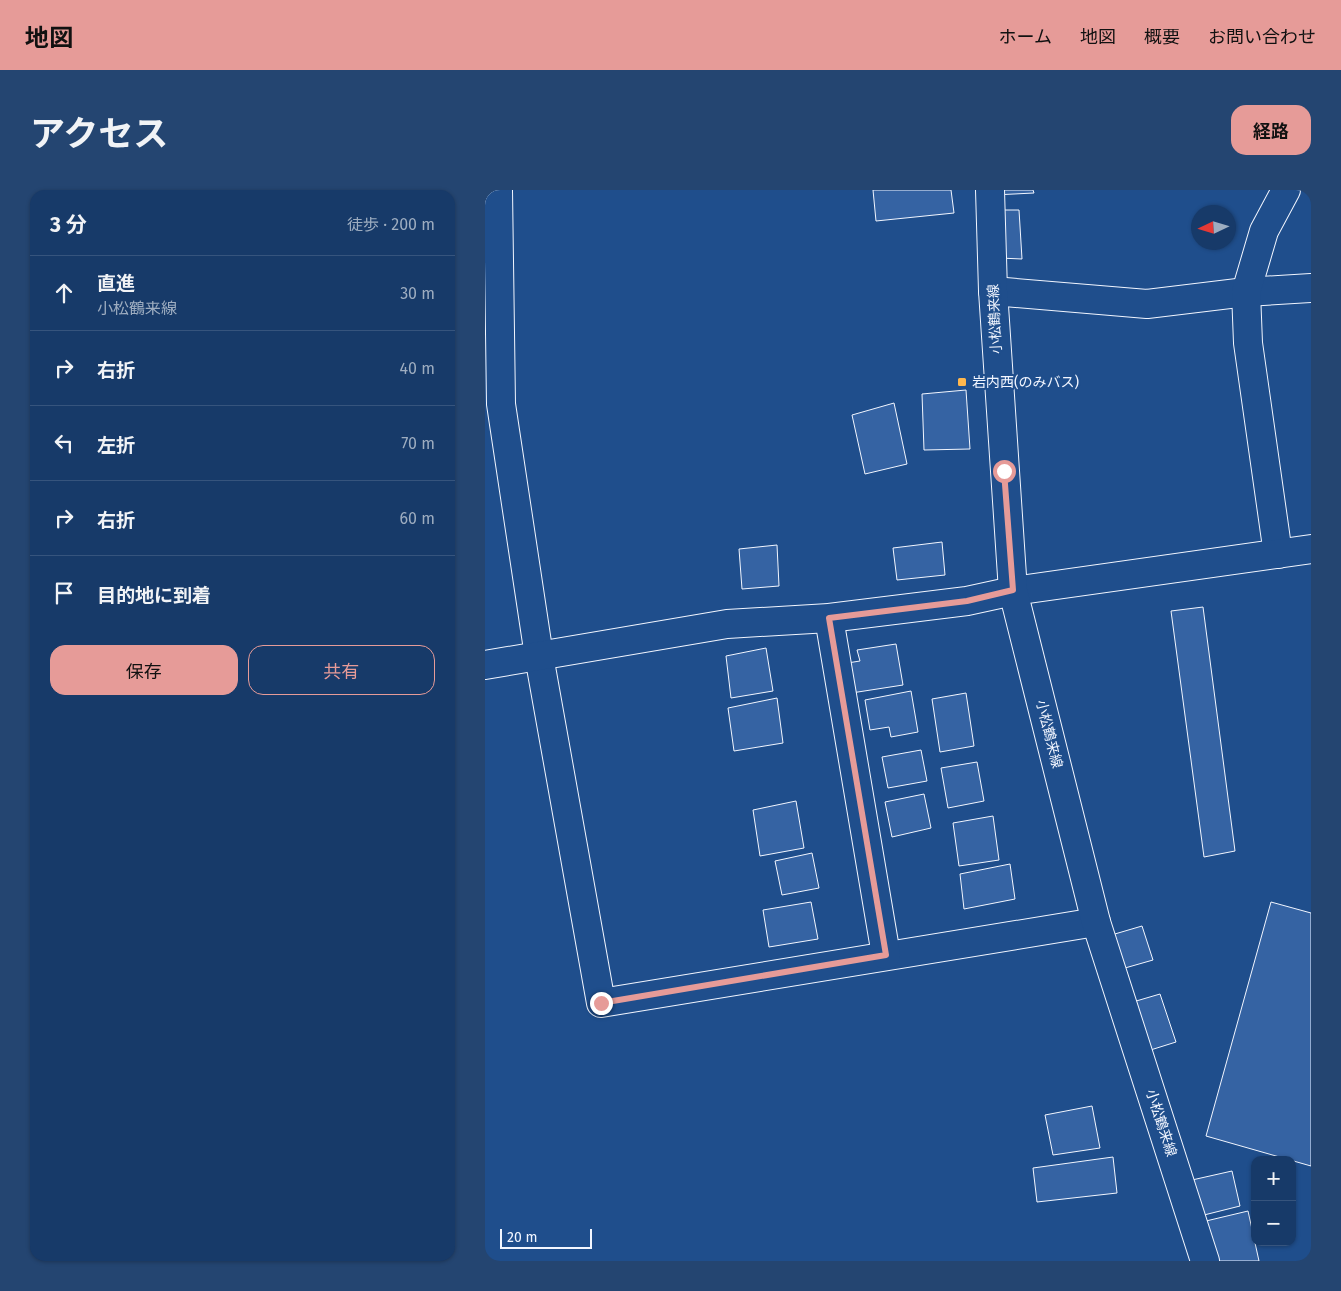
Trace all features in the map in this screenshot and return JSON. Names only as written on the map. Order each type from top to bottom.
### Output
[{"type":"street","points":[[498,190],[501,404],[539,656],[601,1003],[1096,922]]},
{"type":"street","name":"小松鶴来線","points":[[990,190],[993,291],[1013,590],[1096,922],[1205,1261]]},
{"type":"street","points":[[1278,554],[1248,344],[1246,292],[1264,231],[1286,190]]},
{"type":"street","points":[[993,291],[1147,304],[1246,292],[1311,288]]},
{"type":"street","points":[[485,666],[727,624],[829,618],[967,601],[1013,590],[1311,549]]},
{"type":"street","points":[[829,618],[886,955]]},
{"type":"building","points":[[873,190],[951,190],[954,213],[876,221]]},
{"type":"building","points":[[994,190],[1033,190],[1034,193],[994,195]]},
{"type":"building","points":[[995,210],[1019,210],[1022,259],[999,258]]},
{"type":"building","points":[[966,390],[970,449],[924,450],[922,394]]},
{"type":"building","points":[[894,403],[907,464],[865,474],[852,415]]},
{"type":"building","points":[[942,542],[945,575],[897,580],[893,548]]},
{"type":"building","points":[[777,545],[779,586],[742,589],[739,549]]},
{"type":"building","points":[[1203,607],[1235,851],[1204,857],[1171,611]]},
{"type":"building","points":[[896,644],[903,685],[845,694],[841,664],[860,661],[857,650]]},
{"type":"building","points":[[766,648],[773,691],[731,698],[726,656]]},
{"type":"building","points":[[911,691],[918,732],[891,737],[889,727],[870,730],[865,700]]},
{"type":"building","points":[[966,693],[974,746],[940,752],[932,699]]},
{"type":"building","points":[[777,698],[783,743],[734,751],[728,708]]},
{"type":"building","points":[[921,750],[927,781],[888,788],[882,757]]},
{"type":"building","points":[[977,762],[984,801],[948,808],[941,768]]},
{"type":"building","points":[[924,794],[931,828],[892,837],[885,802]]},
{"type":"building","points":[[796,801],[804,848],[760,856],[753,810]]},
{"type":"building","points":[[993,816],[999,860],[959,866],[953,823]]},
{"type":"building","points":[[812,853],[819,888],[782,895],[775,861]]},
{"type":"building","points":[[1010,864],[1015,899],[964,909],[960,874]]},
{"type":"building","points":[[811,902],[818,939],[769,947],[763,910]]},
{"type":"building","points":[[1271,902],[1311,913],[1311,1166],[1296,1162],[1296,1156],[1276,1156],[1206,1136]]},
{"type":"building","points":[[1142,926],[1153,960],[1118,970],[1108,936]]},
{"type":"building","points":[[1160,994],[1176,1042],[1141,1053],[1126,1004]]},
{"type":"building","points":[[1092,1106],[1100,1148],[1053,1155],[1045,1115]]},
{"type":"building","points":[[1113,1157],[1117,1193],[1037,1202],[1033,1168]]},
{"type":"building","points":[[1232,1171],[1240,1206],[1200,1216],[1192,1180]]},
{"type":"building","points":[[1248,1211],[1251,1225],[1251,1246],[1256,1246],[1259,1261],[1215,1261],[1206,1221]]},
{"type":"place","name":"岩内西(のみバス)","points":[[962,382]]},
{"type":"route","points":[[601,1003],[886,955],[829,618],[967,601],[1013,590],[1004,471]]}]
